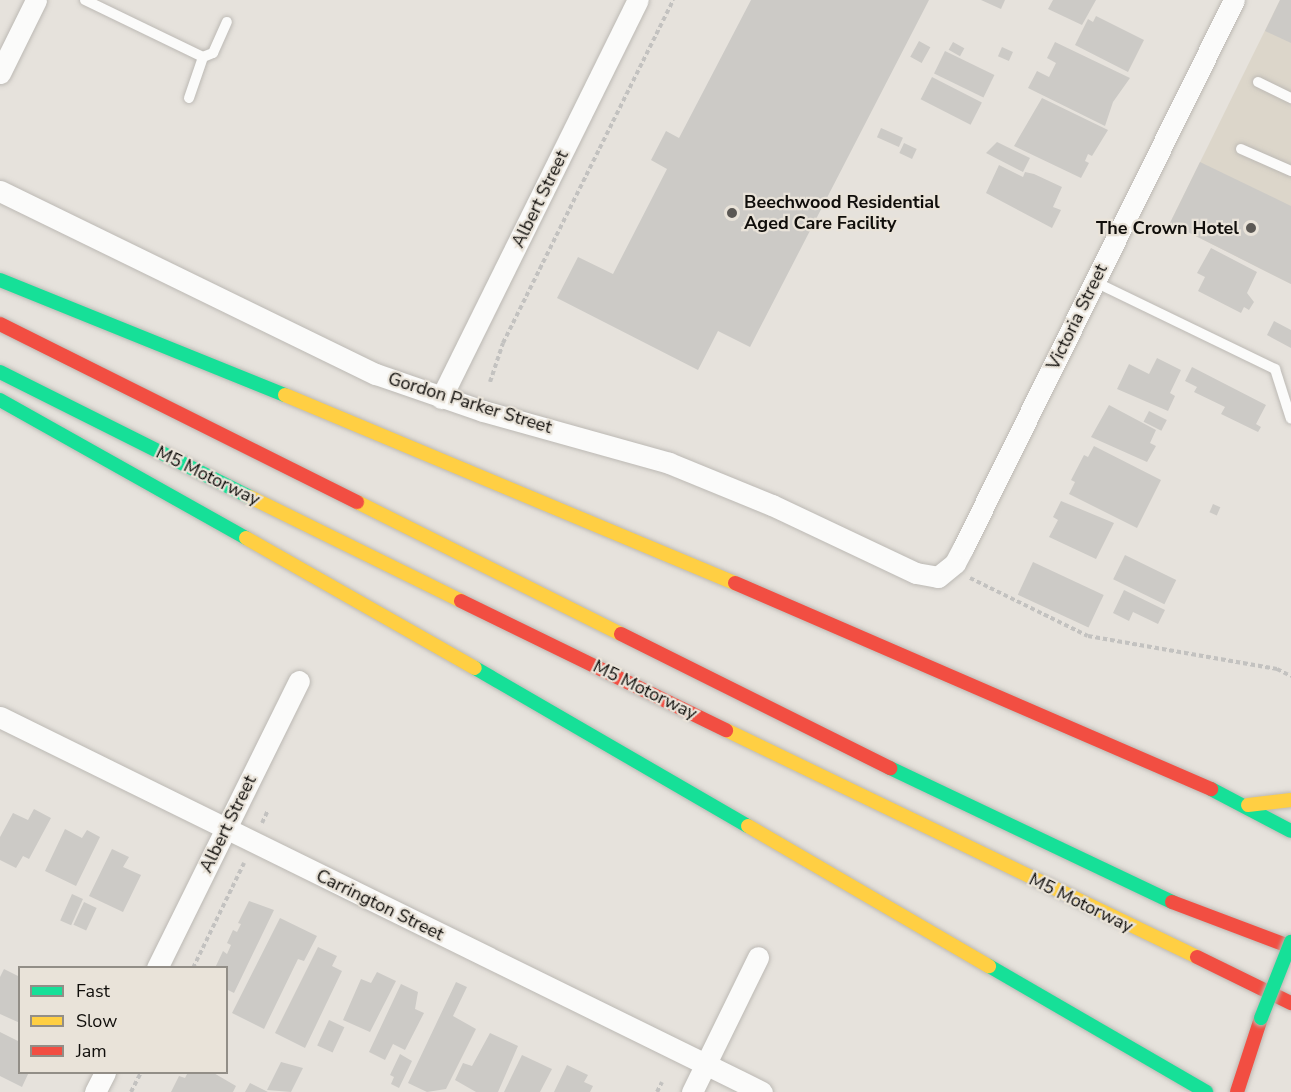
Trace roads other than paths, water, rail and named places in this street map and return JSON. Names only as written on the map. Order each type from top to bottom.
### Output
[{"type":"main road","points":[[0,280],[304,403],[768,597],[1248,805],[1291,831]]},
{"type":"main road","points":[[0,324],[915,780],[1154,895],[1291,947]]},
{"type":"main road","name":"M5 Motorway","points":[[0,372],[417,580],[1291,1003]]},
{"type":"main road","points":[[0,400],[373,609],[1206,1092]]},
{"type":"main road","points":[[1248,805],[1291,800]]},
{"type":"main road","points":[[1237,1092],[1244,1066],[1291,942]]},
{"type":"main road","points":[[1119,1043],[1141,1072]]},
{"type":"street","points":[[0,73],[36,0]]},
{"type":"street","name":"Albert Street","points":[[441,398],[638,0]]},
{"type":"street","name":"Victoria Street","points":[[950,568],[1234,0]]},
{"type":"street","name":"Gordon Parker Street","points":[[0,191],[300,340],[441,398],[669,463],[762,500],[924,576],[938,577],[950,568]]},
{"type":"street","name":"Albert Street","points":[[158,966],[299,681]]},
{"type":"street","name":"Carrington Street","points":[[0,717],[762,1092]]},
{"type":"street","points":[[692,1092],[758,957]]},
{"type":"street","points":[[95,1092],[104,1074]]},
{"type":"lane","points":[[85,0],[203,57],[213,53],[227,22]]},
{"type":"lane","points":[[189,99],[203,57]]},
{"type":"lane","points":[[1258,82],[1291,98]]},
{"type":"lane","points":[[1241,149],[1291,171]]},
{"type":"lane","points":[[1095,282],[1275,369],[1291,420]]},
{"type":"place","name":"Beechwood Residential Aged Care Facility","points":[[732,213]]},
{"type":"place","name":"The Crown Hotel","points":[[1251,228]]}]
